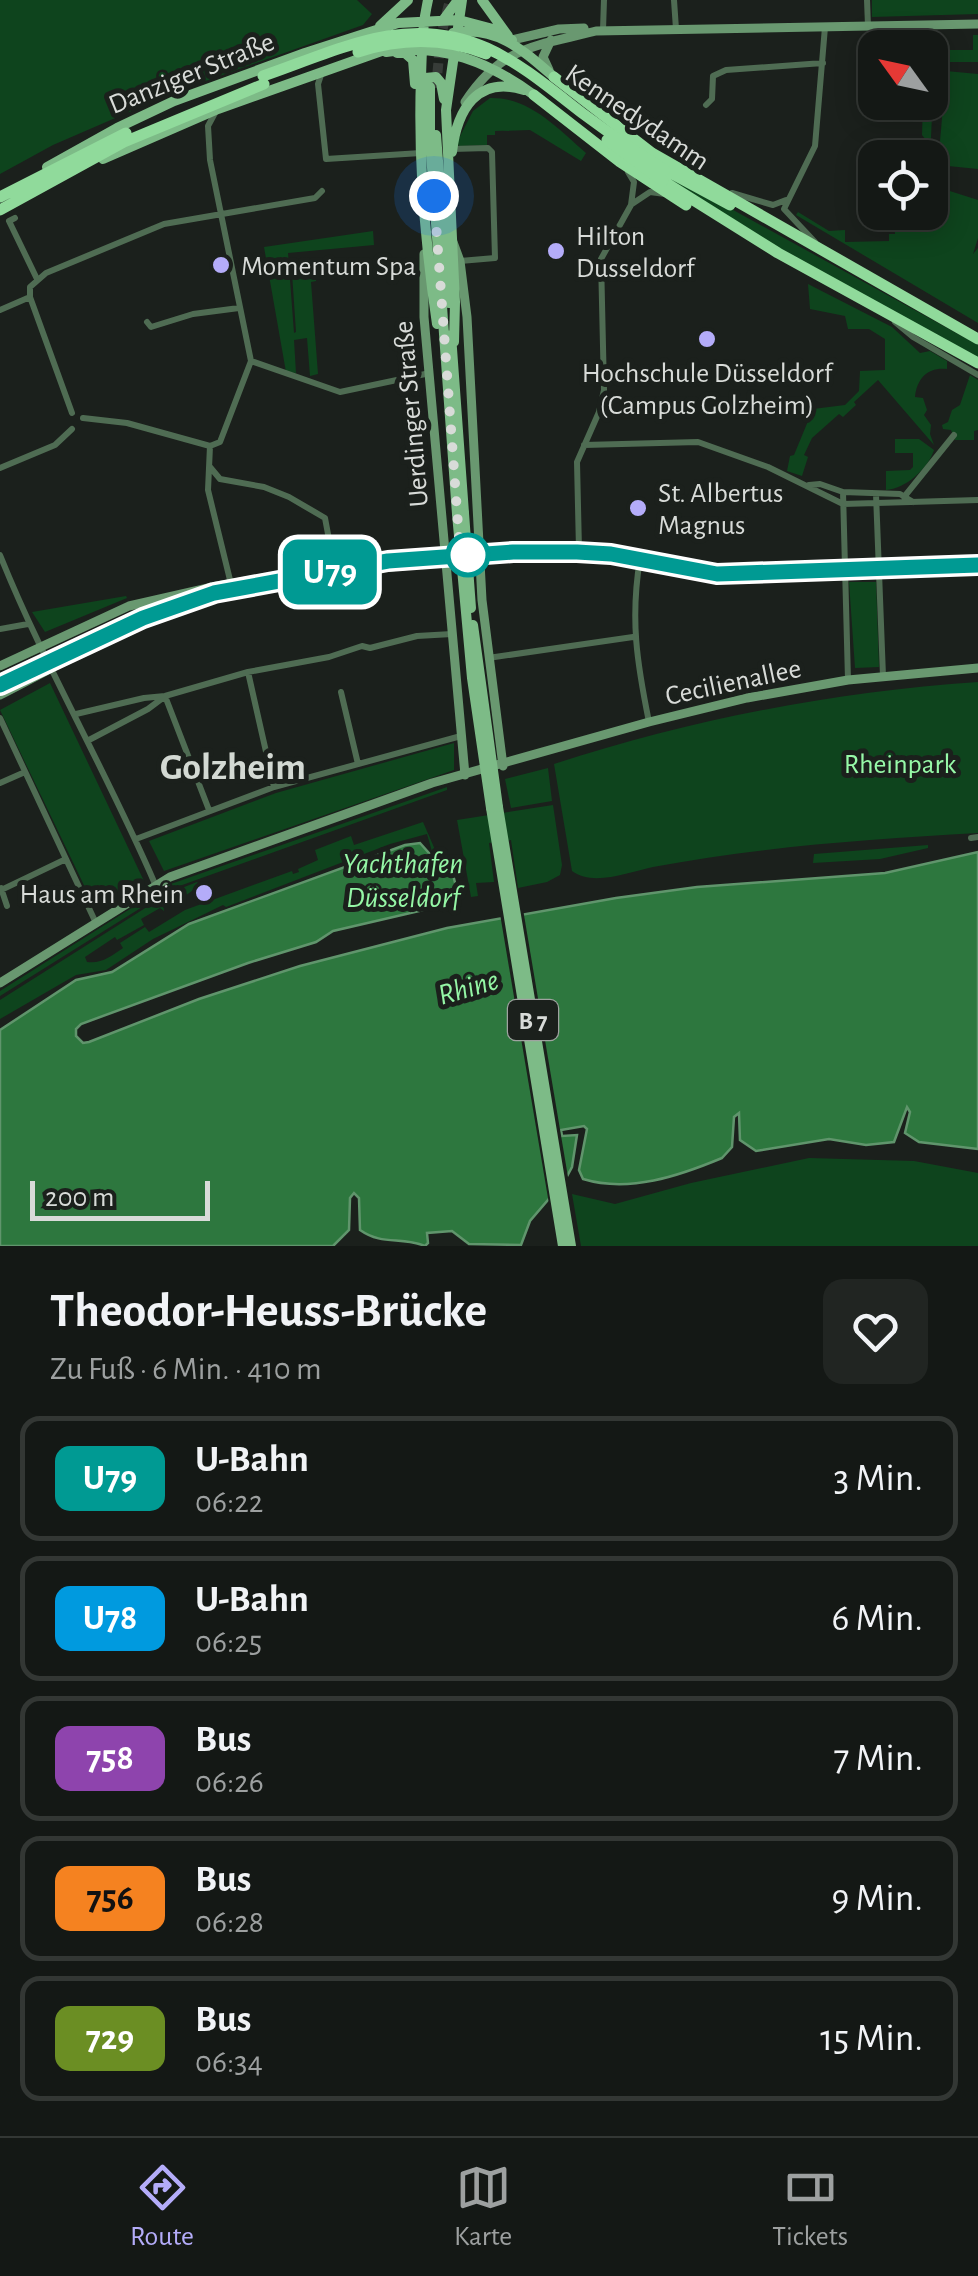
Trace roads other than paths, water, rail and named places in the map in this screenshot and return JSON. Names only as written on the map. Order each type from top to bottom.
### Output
[{"type":"highway","name":"Danziger Straße","points":[[6,194],[133,130],[264,80],[370,48],[440,38]]},
{"type":"highway","name":"Kennedydamm","points":[[440,38],[505,64],[778,253],[978,363]]},
{"type":"highway","name":"Kennedydamm","points":[[554,77],[641,145],[978,339]]},
{"type":"highway","name":"Danziger Straße","points":[[0,210],[162,124],[264,80]]},
{"type":"highway","name":"Kennedydamm","points":[[534,95],[668,194],[754,244],[778,253]]},
{"type":"highway","name":"Kennedydamm","points":[[664,175],[805,242]]},
{"type":"main road","points":[[371,55],[384,44],[382,35],[375,30],[408,0]]},
{"type":"main road","name":"Uerdinger Straße","points":[[426,224],[418,104],[429,86],[421,49],[428,0]]},
{"type":"main road","points":[[446,110],[459,55],[453,24],[460,0]]},
{"type":"main road","name":"Kennedydamm","points":[[482,0],[512,40],[554,77]]},
{"type":"main road","name":"Danziger Straße","points":[[6,194],[20,182],[146,114],[375,30],[424,20],[512,40]]},
{"type":"main road","points":[[371,55],[453,24]]},
{"type":"main road","points":[[371,55],[421,49],[453,24]]},
{"type":"main road","name":"Kennedydamm","points":[[421,49],[459,55],[494,69],[534,95]]},
{"type":"main road","points":[[371,55],[377,58],[401,52],[410,56],[418,104]]},
{"type":"main road","name":"Danziger Straße","points":[[57,180],[218,109],[371,55]]},
{"type":"main road","points":[[522,86],[518,79],[526,68],[554,77]]},
{"type":"main road","points":[[429,86],[429,76],[439,80],[446,110],[456,325],[452,353]]},
{"type":"main road","name":"B 7","points":[[429,86],[452,353],[460,514]]},
{"type":"main road","name":"B 7","points":[[429,86],[446,369],[494,808],[567,1246]]},
{"type":"main road","points":[[448,187],[452,146],[463,114],[480,91],[509,86],[534,95]]},
{"type":"main road","points":[[426,224],[434,304],[446,369]]},
{"type":"street","points":[[600,30],[604,0]]},
{"type":"street","points":[[674,0],[676,29]]},
{"type":"street","points":[[868,0],[868,26]]},
{"type":"street","points":[[512,40],[558,29],[978,24]]},
{"type":"street","points":[[824,26],[815,146],[785,214],[830,257]]},
{"type":"street","points":[[459,55],[509,57],[550,40],[600,30]]},
{"type":"street","points":[[550,40],[543,57],[554,77]]},
{"type":"street","points":[[460,261],[495,258],[492,152],[488,148],[452,146],[462,108],[509,57]]},
{"type":"street","points":[[706,105],[712,98],[713,76],[726,70],[824,62]]},
{"type":"street","points":[[323,70],[318,84],[326,159],[421,153]]},
{"type":"street","points":[[83,418],[127,423],[210,446],[220,442],[252,361],[219,214],[207,130],[218,109]]},
{"type":"street","points":[[579,550],[575,473],[604,390],[601,259],[631,205],[634,182],[620,162]]},
{"type":"street","points":[[710,185],[773,206],[790,196]]},
{"type":"street","points":[[72,413],[30,297],[30,287],[37,278],[164,224],[314,198],[322,192]]},
{"type":"street","points":[[631,205],[650,192],[668,194]]},
{"type":"street","points":[[14,218],[9,220],[37,278]]},
{"type":"street","name":"Uerdinger Straße","points":[[426,224],[423,300],[465,775]]},
{"type":"street","points":[[452,239],[460,261],[467,318],[482,600],[503,766]]},
{"type":"street","points":[[0,310],[30,297]]},
{"type":"street","points":[[148,322],[150,327],[193,314],[239,308]]},
{"type":"street","name":"Kennedydamm","points":[[890,312],[892,319],[913,337],[978,375]]},
{"type":"street","points":[[252,361],[340,392],[430,372]]},
{"type":"street","points":[[0,468],[55,444],[72,429]]},
{"type":"street","points":[[897,504],[954,435]]},
{"type":"street","points":[[584,445],[698,442],[766,466],[843,504],[978,500]]},
{"type":"street","points":[[210,446],[209,494],[230,584]]},
{"type":"street","points":[[210,467],[220,479],[264,486],[325,518],[334,566]]},
{"type":"street","points":[[809,486],[820,484],[843,492],[905,496],[913,502]]},
{"type":"street","points":[[843,492],[848,680]]},
{"type":"street","points":[[876,494],[882,676]]},
{"type":"street","points":[[444,540],[453,530],[465,528],[480,539]]},
{"type":"street","points":[[0,666],[129,606],[385,556],[579,550],[713,572],[978,564]]},
{"type":"street","points":[[0,555],[28,624],[54,668],[155,884]]},
{"type":"street","points":[[0,695],[202,600],[339,573],[438,563],[446,555]]},
{"type":"street","points":[[640,558],[633,638],[649,722]]},
{"type":"street","points":[[450,600],[461,606],[478,605],[482,600]]},
{"type":"street","points":[[0,629],[28,624]]},
{"type":"street","points":[[76,714],[364,646],[453,634]]},
{"type":"street","points":[[488,658],[633,638]]},
{"type":"street","name":"Cecilienallee","points":[[0,983],[155,884],[410,791],[747,698],[848,680],[978,668]]},
{"type":"street","points":[[248,672],[274,787]]},
{"type":"street","points":[[341,692],[358,764]]},
{"type":"street","points":[[89,740],[165,696]]},
{"type":"street","points":[[165,696],[209,810]]},
{"type":"street","points":[[0,718],[96,922]]},
{"type":"street","points":[[136,840],[274,787],[461,736]]},
{"type":"street","points":[[0,783],[25,772]]},
{"type":"street","points":[[7,906],[1,888],[66,859]]},
{"type":"water","points":[[420,843],[437,862],[450,862],[458,895],[454,903],[333,931],[316,942],[81,1024],[76,1036],[83,1043],[89,1042],[199,999],[300,966],[447,928],[697,887],[885,873],[978,852],[978,1149],[919,1142],[905,1133],[910,1112],[907,1107],[894,1142],[866,1145],[829,1139],[756,1151],[740,1140],[739,1113],[734,1117],[732,1147],[722,1158],[671,1176],[636,1183],[600,1183],[583,1179],[579,1170],[587,1129],[584,1126],[561,1130],[562,1136],[577,1135],[572,1167],[530,1221],[521,1245],[469,1244],[452,1231],[427,1233],[425,1246],[376,1238],[360,1230],[359,1198],[354,1193],[350,1198],[349,1230],[333,1246],[0,1246],[0,1030],[76,980],[112,972],[189,924],[405,845]]},
{"type":"tunnel","points":[[436,88],[441,35],[450,0]]},
{"type":"tram line","points":[[0,685],[143,618],[214,593],[388,561],[513,552],[577,552],[611,554],[717,574],[978,565]]},
{"type":"metro line","name":"U79","points":[[0,685],[143,618],[214,593],[388,561],[513,552],[595,552],[717,574],[978,565]]},
{"type":"place","name":"Hilton Dusseldorf","points":[[556,251]]},
{"type":"place","name":"Momentum Spa","points":[[221,265]]},
{"type":"place","name":"Hochschule Düsseldorf (Campus Golzheim)","points":[[707,339]]},
{"type":"place","name":"St. Albertus Magnus","points":[[638,508]]},
{"type":"place","name":"Haus am Rhein","points":[[204,893]]},
{"type":"district","name":"Golzheim","points":[[233,766]]},
{"type":"park label","name":"Rheinpark","points":[[900,763]]},
{"type":"water label","name":"Yachthafen Düsseldorf","points":[[403,880]]},
{"type":"water label","name":"Rhine","points":[[468,987]]}]
